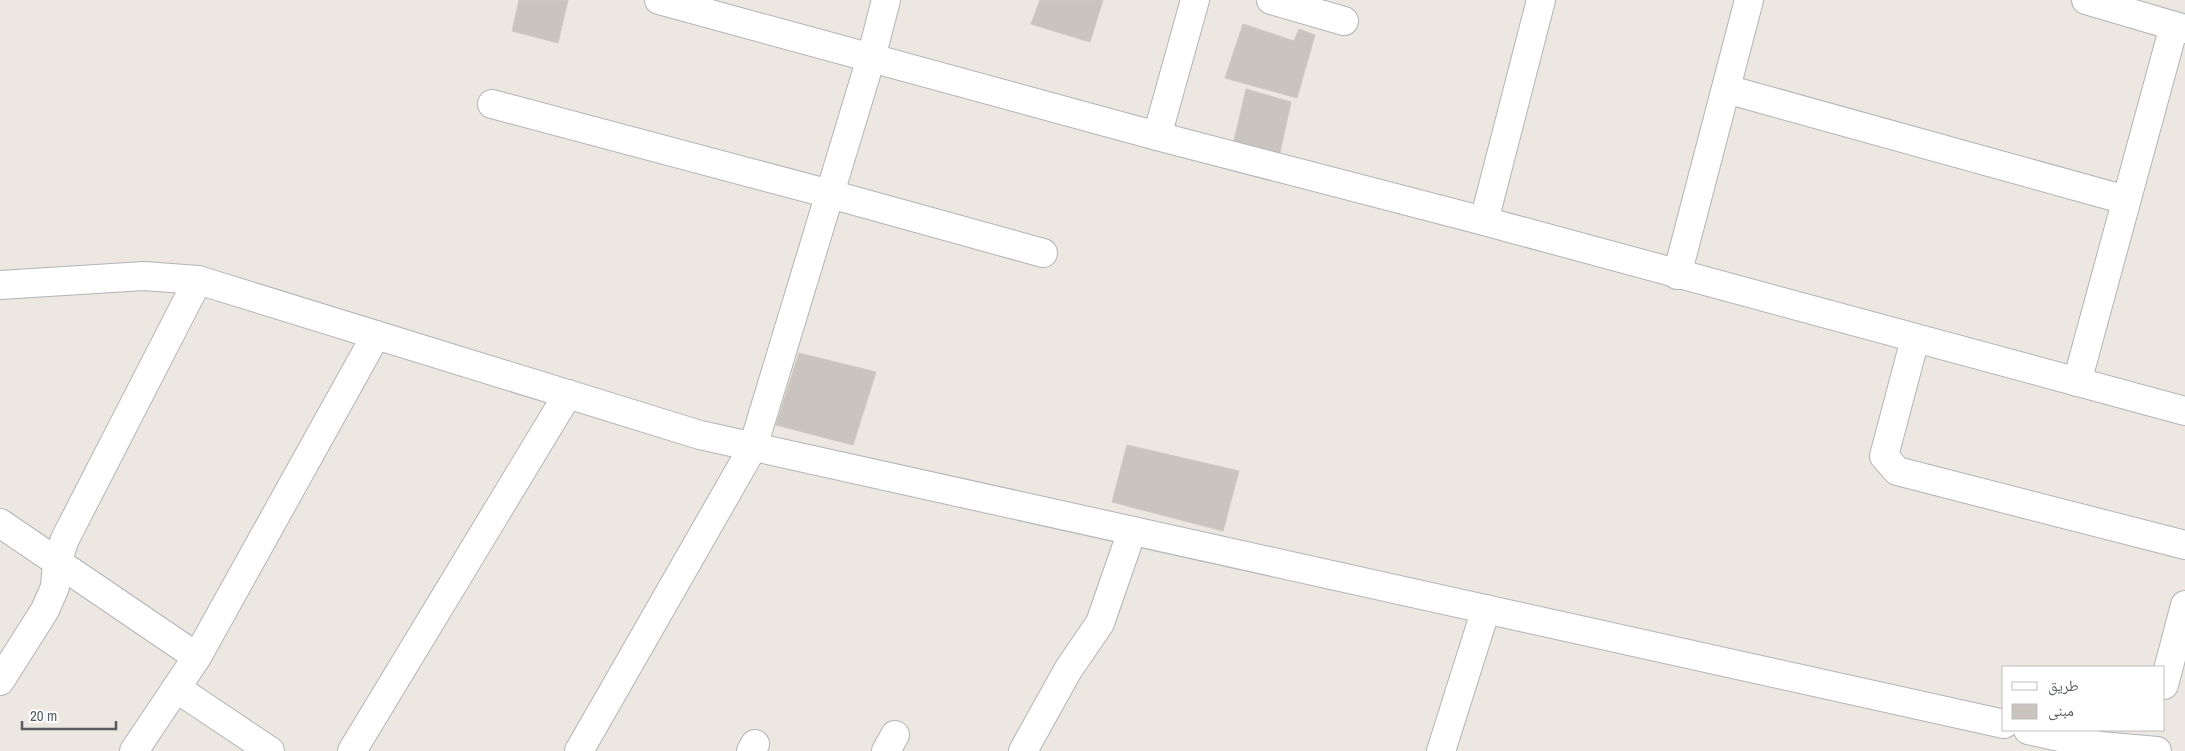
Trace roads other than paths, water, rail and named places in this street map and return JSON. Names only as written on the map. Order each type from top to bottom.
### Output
[{"type":"street","points":[[659,0],[1156,136],[1484,221],[2185,412]]},
{"type":"street","points":[[579,751],[753,446],[871,58],[886,0]]},
{"type":"street","points":[[1156,136],[1195,0]]},
{"type":"street","points":[[1271,0],[1344,21]]},
{"type":"street","points":[[1484,221],[1541,0]]},
{"type":"street","points":[[1677,275],[1749,0]]},
{"type":"street","points":[[2077,382],[2126,200],[2179,28],[2086,0]]},
{"type":"street","points":[[1726,89],[2126,200]]},
{"type":"street","points":[[492,104],[1043,253]]},
{"type":"street","points":[[0,285],[144,276],[198,280],[700,435],[2002,724]]},
{"type":"street","points":[[0,681],[45,610],[55,587],[57,562],[65,539],[198,280]]},
{"type":"street","points":[[134,751],[197,657],[376,335]]},
{"type":"street","points":[[1916,339],[1884,456],[1897,470],[2185,545]]},
{"type":"street","points":[[352,751],[568,394]]},
{"type":"street","points":[[0,523],[197,657]]},
{"type":"street","points":[[1023,751],[1068,670],[1100,623],[1132,531]]},
{"type":"street","points":[[2165,681],[2185,605]]},
{"type":"street","points":[[1441,751],[1486,609]]},
{"type":"street","points":[[176,688],[270,751]]},
{"type":"street","points":[[2032,731],[2100,746],[2152,744]]}]
